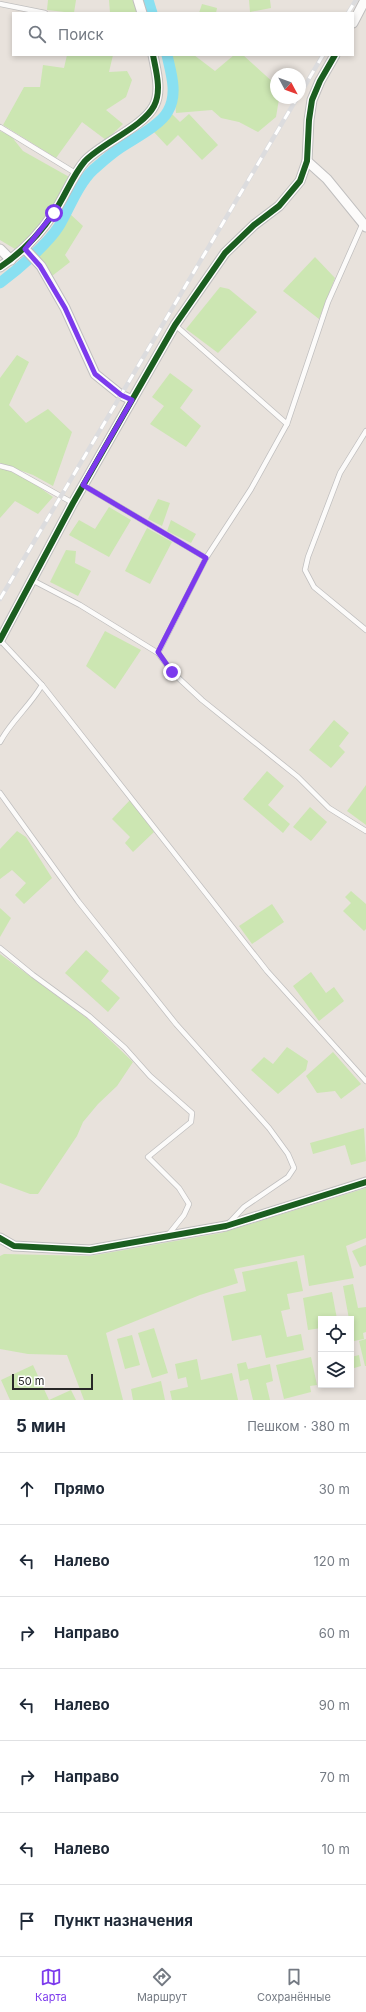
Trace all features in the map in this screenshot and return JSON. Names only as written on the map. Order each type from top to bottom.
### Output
[{"type":"street","points":[[138,0],[142,12]]},
{"type":"street","points":[[354,21],[365,0]]},
{"type":"street","points":[[0,267],[25,249],[54,213],[85,161],[128,130],[148,114],[154,106],[158,89],[153,56]]},
{"type":"street","points":[[0,640],[83,485],[175,325],[225,253],[289,196],[300,181],[307,161],[309,120],[312,100],[320,81],[334,56]]},
{"type":"street","points":[[307,161],[327,179],[364,225]]},
{"type":"street","points":[[25,249],[40,266],[65,308],[95,374],[121,395],[132,400]]},
{"type":"street","points":[[0,250],[11,260]]},
{"type":"street","points":[[0,1238],[14,1246],[90,1250],[226,1226],[366,1182]]},
{"type":"lane","points":[[0,4],[40,12]]},
{"type":"lane","points":[[0,127],[76,174]]},
{"type":"lane","points":[[158,652],[206,558],[251,489],[287,424],[328,302],[364,225]]},
{"type":"lane","points":[[175,325],[287,424]]},
{"type":"lane","points":[[366,431],[340,473],[308,557],[305,570],[314,587],[366,630]]},
{"type":"lane","points":[[0,466],[12,469],[73,503]]},
{"type":"lane","points":[[83,485],[206,558]]},
{"type":"lane","points":[[32,580],[80,605],[158,652],[172,672],[202,700],[298,777],[329,808],[366,831]]},
{"type":"lane","points":[[0,640],[42,685],[267,971],[366,1081]]},
{"type":"lane","points":[[0,742],[9,728],[34,698],[42,685]]},
{"type":"lane","points":[[0,793],[78,901],[176,1024],[269,1128],[288,1154],[294,1168],[288,1177],[244,1207],[226,1226]]},
{"type":"lane","points":[[0,948],[33,975],[89,1016],[125,1048],[150,1076],[182,1102],[192,1113],[191,1122],[148,1157],[179,1188],[189,1204],[184,1215],[167,1236]]},
{"type":"green space","points":[[48,0],[76,0],[74,12],[47,10]]},
{"type":"green space","points":[[109,0],[135,0],[137,12],[110,12]]},
{"type":"green space","points":[[249,0],[270,0],[271,8],[250,12]]},
{"type":"green space","points":[[202,4],[217,8],[216,12],[199,12]]},
{"type":"green space","points":[[67,56],[113,56],[109,72],[127,71],[132,80],[126,97],[106,110],[123,124],[106,140],[82,122],[56,158],[3,125],[24,87],[40,87],[43,65],[64,68]]},
{"type":"green space","points":[[168,56],[195,56],[215,71],[233,56],[244,56],[270,79],[270,104],[278,104],[276,117],[258,132],[239,122],[221,118],[212,110],[176,113],[173,74]]},
{"type":"green space","points":[[171,113],[180,122],[189,114],[218,145],[202,160],[178,135],[167,146],[153,131]]},
{"type":"green space","points":[[0,131],[11,136],[23,151],[71,178],[51,215],[15,249],[0,240]]},
{"type":"green space","points":[[69,213],[83,226],[65,255],[70,262],[52,276],[38,256],[60,230]]},
{"type":"green space","points":[[315,257],[335,278],[319,319],[283,291]]},
{"type":"green space","points":[[220,287],[229,289],[257,312],[218,353],[186,329]]},
{"type":"green space","points":[[17,355],[29,362],[9,405],[26,423],[48,409],[72,432],[53,486],[33,475],[0,463],[0,378]]},
{"type":"green space","points":[[170,373],[193,390],[180,408],[201,426],[186,447],[150,424],[164,406],[152,397]]},
{"type":"green space","points":[[0,468],[21,476],[53,497],[38,514],[15,501],[0,518]]},
{"type":"green space","points":[[158,499],[170,503],[162,526],[148,519]]},
{"type":"green space","points":[[109,507],[131,520],[109,557],[69,535],[79,520],[95,529]]},
{"type":"green space","points":[[171,520],[196,534],[191,543],[167,531]]},
{"type":"green space","points":[[147,528],[172,542],[150,584],[125,571]]},
{"type":"green space","points":[[66,550],[76,551],[75,563],[91,571],[78,596],[50,582]]},
{"type":"green space","points":[[105,631],[141,650],[115,689],[86,666]]},
{"type":"green space","points":[[334,720],[349,733],[339,746],[345,752],[331,768],[309,750]]},
{"type":"green space","points":[[267,771],[284,786],[268,805],[290,824],[283,833],[243,799]]},
{"type":"green space","points":[[366,785],[366,825],[347,811]]},
{"type":"green space","points":[[131,799],[154,832],[133,852],[125,843],[130,837],[112,819]]},
{"type":"green space","points":[[310,807],[327,822],[311,841],[293,827]]},
{"type":"green space","points":[[17,831],[26,837],[52,878],[24,904],[15,895],[26,883],[12,870],[0,879],[0,849]]},
{"type":"green space","points":[[351,891],[366,904],[366,929],[364,931],[343,911],[351,903],[345,897]]},
{"type":"green space","points":[[272,904],[284,922],[252,944],[239,926]]},
{"type":"green space","points":[[0,908],[11,918],[0,937]]},
{"type":"green space","points":[[86,950],[109,971],[101,981],[120,998],[108,1012],[65,973]]},
{"type":"green space","points":[[0,954],[88,1019],[133,1062],[117,1086],[98,1104],[83,1122],[77,1136],[38,1194],[30,1194],[0,1183]]},
{"type":"green space","points":[[311,972],[326,993],[334,987],[344,1001],[319,1021],[293,986]]},
{"type":"green space","points":[[287,1047],[308,1061],[306,1070],[278,1094],[251,1070],[264,1057],[273,1064]]},
{"type":"green space","points":[[333,1052],[361,1084],[341,1099],[335,1091],[317,1093],[306,1076]]},
{"type":"green space","points":[[364,1128],[366,1161],[351,1165],[345,1145],[313,1154],[310,1143]]},
{"type":"green space","points":[[366,1188],[366,1238],[346,1246],[354,1278],[309,1286],[304,1255],[234,1269],[238,1283],[200,1295],[106,1333],[123,1400],[84,1400],[67,1355],[28,1354],[0,1349],[0,1256],[4,1254],[90,1256],[221,1233]]},
{"type":"green space","points":[[366,1245],[366,1265],[360,1267],[352,1251]]},
{"type":"green space","points":[[297,1261],[303,1291],[287,1294],[290,1309],[281,1311],[287,1337],[301,1334],[304,1350],[266,1358],[261,1335],[232,1341],[223,1296],[246,1291],[242,1272]]},
{"type":"green space","points":[[353,1284],[358,1308],[366,1307],[366,1332],[363,1333],[364,1339],[354,1341],[354,1316],[348,1316],[343,1286]]},
{"type":"green space","points":[[332,1292],[336,1316],[318,1316],[318,1328],[308,1330],[303,1298]]},
{"type":"green space","points":[[154,1328],[168,1373],[152,1378],[138,1333]]},
{"type":"green space","points":[[132,1335],[140,1365],[125,1369],[117,1339]]},
{"type":"green space","points":[[366,1339],[366,1366],[365,1366],[359,1341]]},
{"type":"green space","points":[[359,1355],[361,1366],[354,1368],[354,1356]]},
{"type":"green space","points":[[311,1357],[317,1385],[310,1386],[311,1392],[284,1399],[276,1365]]},
{"type":"green space","points":[[197,1359],[201,1380],[232,1373],[238,1400],[172,1400],[170,1391],[188,1387],[186,1377],[178,1379],[175,1364]]},
{"type":"green space","points":[[246,1362],[248,1369],[270,1364],[273,1381],[266,1383],[270,1400],[253,1400],[248,1379],[240,1381],[237,1364]]},
{"type":"green space","points":[[33,1365],[49,1400],[10,1400],[1,1380]]},
{"type":"green space","points":[[161,1381],[165,1400],[133,1400],[131,1389]]},
{"type":"green space","points":[[71,1390],[76,1400],[49,1400]]},
{"type":"waterway","points":[[148,0],[152,12]]},
{"type":"waterway","points":[[0,283],[48,241],[59,226],[88,175],[117,150],[153,126],[168,111],[173,98],[173,83],[167,56]]},
{"type":"railway","points":[[349,12],[356,0]]},
{"type":"railway","points":[[306,84],[322,56]]},
{"type":"railway","points":[[0,599],[293,104]]},
{"type":"cycle path","points":[[0,267],[22,250],[48,222],[76,173],[85,161],[92,154],[132,128],[149,114],[154,106],[158,94],[158,81],[153,56]]},
{"type":"cycle path","points":[[0,640],[73,503],[175,325],[225,253],[254,225],[279,206],[300,181],[307,161],[309,120],[312,100],[320,81],[334,56]]},
{"type":"cycle path","points":[[0,1238],[14,1246],[90,1250],[226,1226],[366,1182]]},
{"type":"route","points":[[54,213],[25,249],[40,266],[65,308],[95,374],[121,395],[132,400],[83,485],[122,506],[206,558],[158,652],[172,672]]}]
